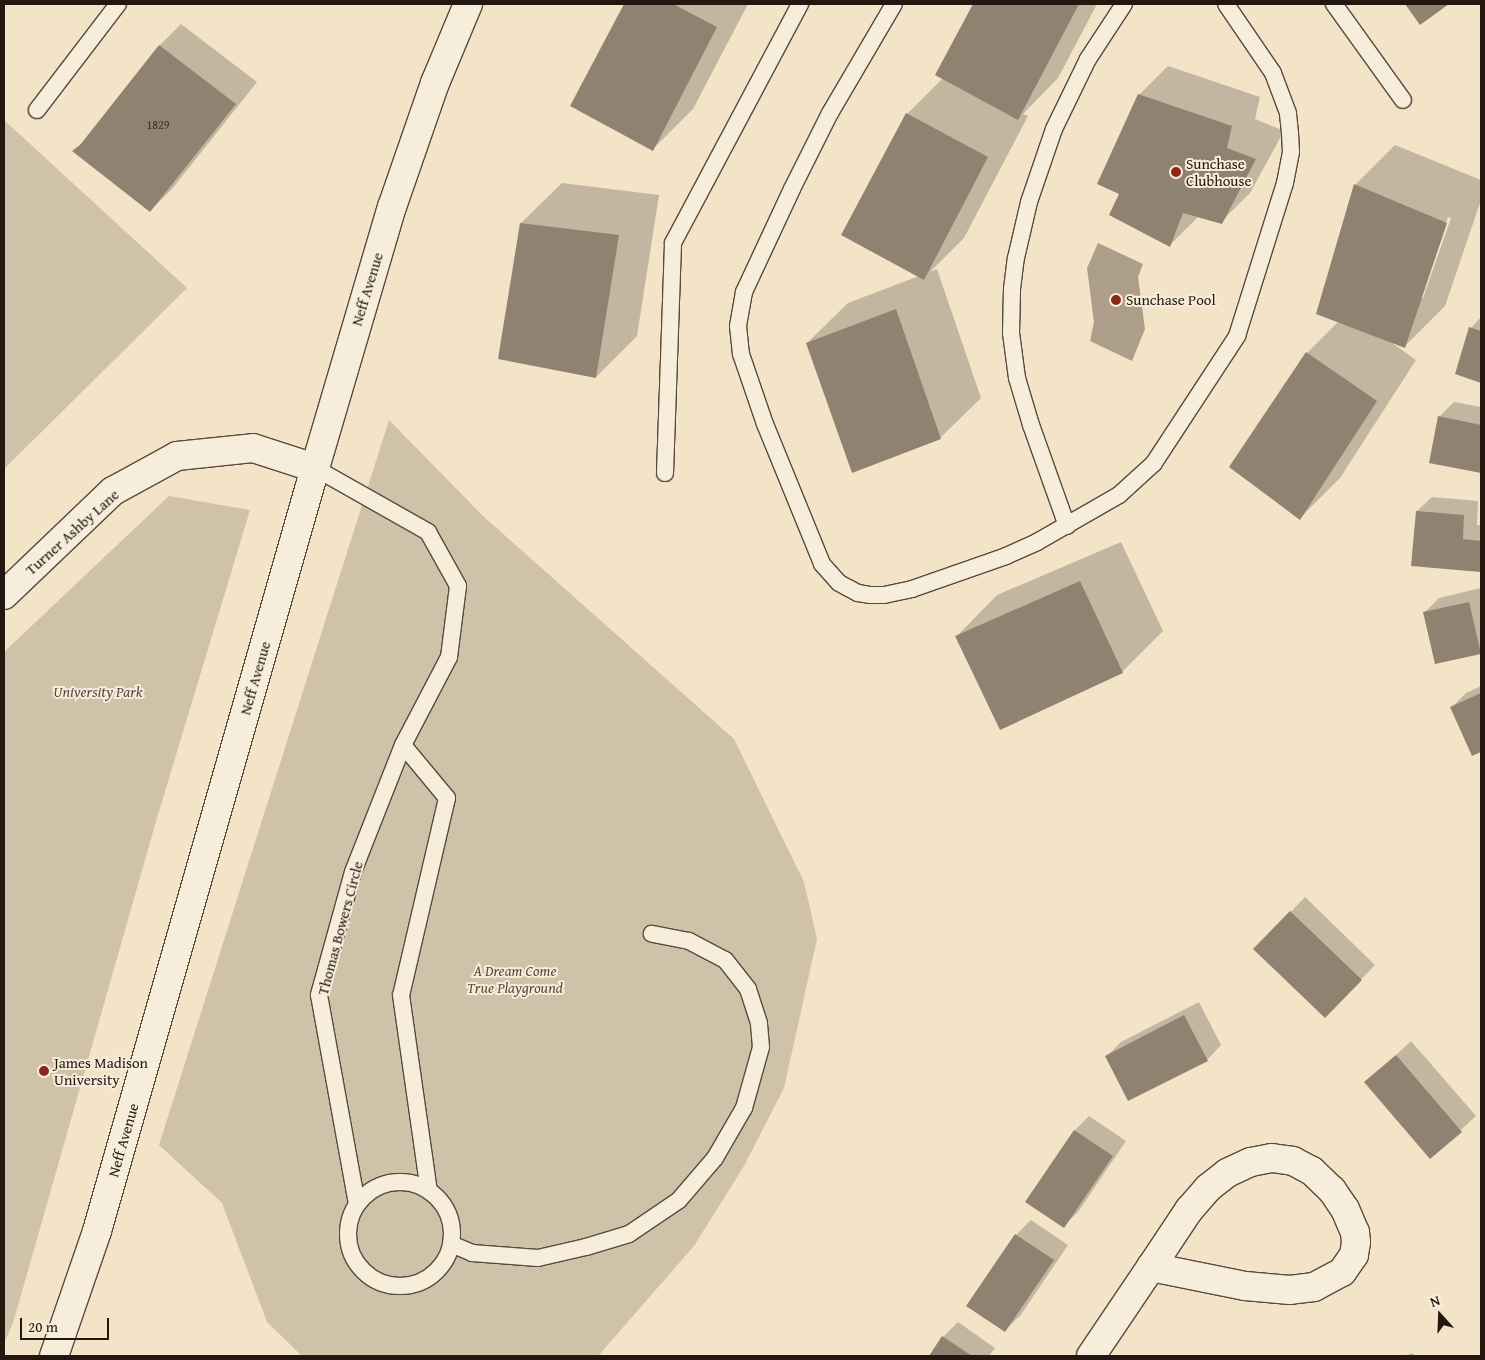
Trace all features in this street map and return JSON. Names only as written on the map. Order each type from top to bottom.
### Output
[{"type":"main road","name":"Neff Avenue","points":[[54,1356],[97,1231],[315,468],[392,207],[435,83],[468,4]]},
{"type":"main road","name":"Turner Ashby Lane","points":[[4,594],[113,491],[177,456],[253,448],[315,468]]},
{"type":"main road","points":[[1091,1356],[1200,1196],[1227,1174],[1259,1159],[1285,1159],[1312,1171],[1336,1194],[1355,1232],[1354,1255],[1342,1272],[1328,1282],[1300,1290],[1244,1286],[1152,1267]]},
{"type":"lane","points":[[37,110],[118,4]]},
{"type":"lane","points":[[665,473],[673,243],[800,4]]},
{"type":"lane","points":[[894,4],[817,139],[744,292],[738,326],[743,359],[764,424],[822,564],[832,577],[850,589],[871,595],[884,595],[912,589],[1006,556],[1067,526],[1112,500],[1154,464],[1211,379],[1237,336],[1285,183],[1291,142],[1289,120],[1284,100],[1269,66],[1226,4]]},
{"type":"lane","points":[[1067,526],[1031,425],[1017,378],[1011,333],[1012,289],[1016,258],[1029,202],[1054,129],[1088,59],[1124,4]]},
{"type":"lane","points":[[1334,4],[1403,100]]},
{"type":"lane","name":"Thomas Bowers Circle","points":[[315,468],[428,532],[458,586],[450,658],[403,745],[354,872],[319,995],[357,1205]]},
{"type":"lane","points":[[403,745],[447,798],[401,995],[429,1191]]},
{"type":"lane","points":[[451,1244],[472,1253],[538,1258],[586,1247],[629,1234],[678,1200],[716,1158],[744,1108],[760,1046],[759,1023],[748,989],[725,960],[689,941],[652,934]]},
{"type":"lane","name":"Thomas Bowers Circle","points":[[390,1183],[410,1183],[429,1191],[444,1205],[452,1224],[451,1244],[444,1263],[429,1277],[410,1285],[390,1285],[371,1278],[356,1263],[349,1244],[349,1224],[357,1205],[371,1190],[390,1183]]},
{"type":"green space","points":[[4,120],[187,288],[4,469]]},
{"type":"green space","name":"A Dream Come True Playground","points":[[389,420],[483,516],[734,739],[804,882],[817,939],[784,1088],[744,1166],[694,1246],[598,1356],[302,1356],[267,1322],[222,1203],[159,1145]]},
{"type":"green space","name":"University Park","points":[[169,496],[250,510],[157,818],[13,1323],[4,1343],[4,652]]},
{"type":"shaded area","name":"Sunchase Pool","points":[[1098,243],[1143,264],[1138,277],[1145,329],[1132,361],[1090,341],[1094,322],[1087,268]]},
{"type":"building","points":[[624,4],[673,4],[717,27],[653,151],[570,106]]},
{"type":"building","points":[[973,4],[1079,4],[1018,120],[935,75]]},
{"type":"building","points":[[1405,4],[1449,4],[1420,25]]},
{"type":"building","points":[[159,45],[236,104],[150,212],[72,151],[80,145]]},
{"type":"building","name":"Sunchase Clubhouse","points":[[1138,94],[1232,126],[1227,148],[1256,159],[1222,224],[1183,213],[1170,247],[1109,215],[1119,194],[1097,184]]},
{"type":"building","points":[[906,113],[988,157],[924,280],[841,235]]},
{"type":"building","points":[[1354,184],[1447,223],[1405,348],[1316,314]]},
{"type":"building","points":[[520,223],[619,235],[596,378],[498,359]]},
{"type":"building","points":[[896,309],[941,439],[852,473],[806,343]]},
{"type":"building","points":[[1469,327],[1481,331],[1481,383],[1455,374]]},
{"type":"building","points":[[1306,352],[1377,401],[1300,520],[1229,467]]},
{"type":"building","points":[[1438,416],[1481,425],[1481,473],[1429,463]]},
{"type":"building","points":[[1416,511],[1464,515],[1463,539],[1481,541],[1481,572],[1411,566]]},
{"type":"building","points":[[1080,581],[1123,673],[1000,730],[955,636]]},
{"type":"building","points":[[1469,602],[1481,654],[1435,664],[1423,612]]},
{"type":"building","points":[[1481,693],[1481,752],[1472,756],[1450,707]]},
{"type":"building","points":[[1290,911],[1362,980],[1325,1018],[1253,949]]},
{"type":"building","points":[[1184,1015],[1208,1061],[1128,1101],[1105,1056]]},
{"type":"building","points":[[1396,1055],[1462,1132],[1430,1159],[1364,1082]]},
{"type":"building","points":[[1074,1130],[1113,1156],[1064,1228],[1025,1202]]},
{"type":"building","points":[[1015,1234],[1054,1260],[1005,1332],[966,1306]]},
{"type":"building","points":[[942,1336],[972,1356],[929,1356]]},
{"type":"place","name":"Sunchase Clubhouse","points":[[1176,172]]},
{"type":"place","name":"Sunchase Pool","points":[[1116,300]]},
{"type":"place","name":"James Madison University","points":[[44,1071]]}]
